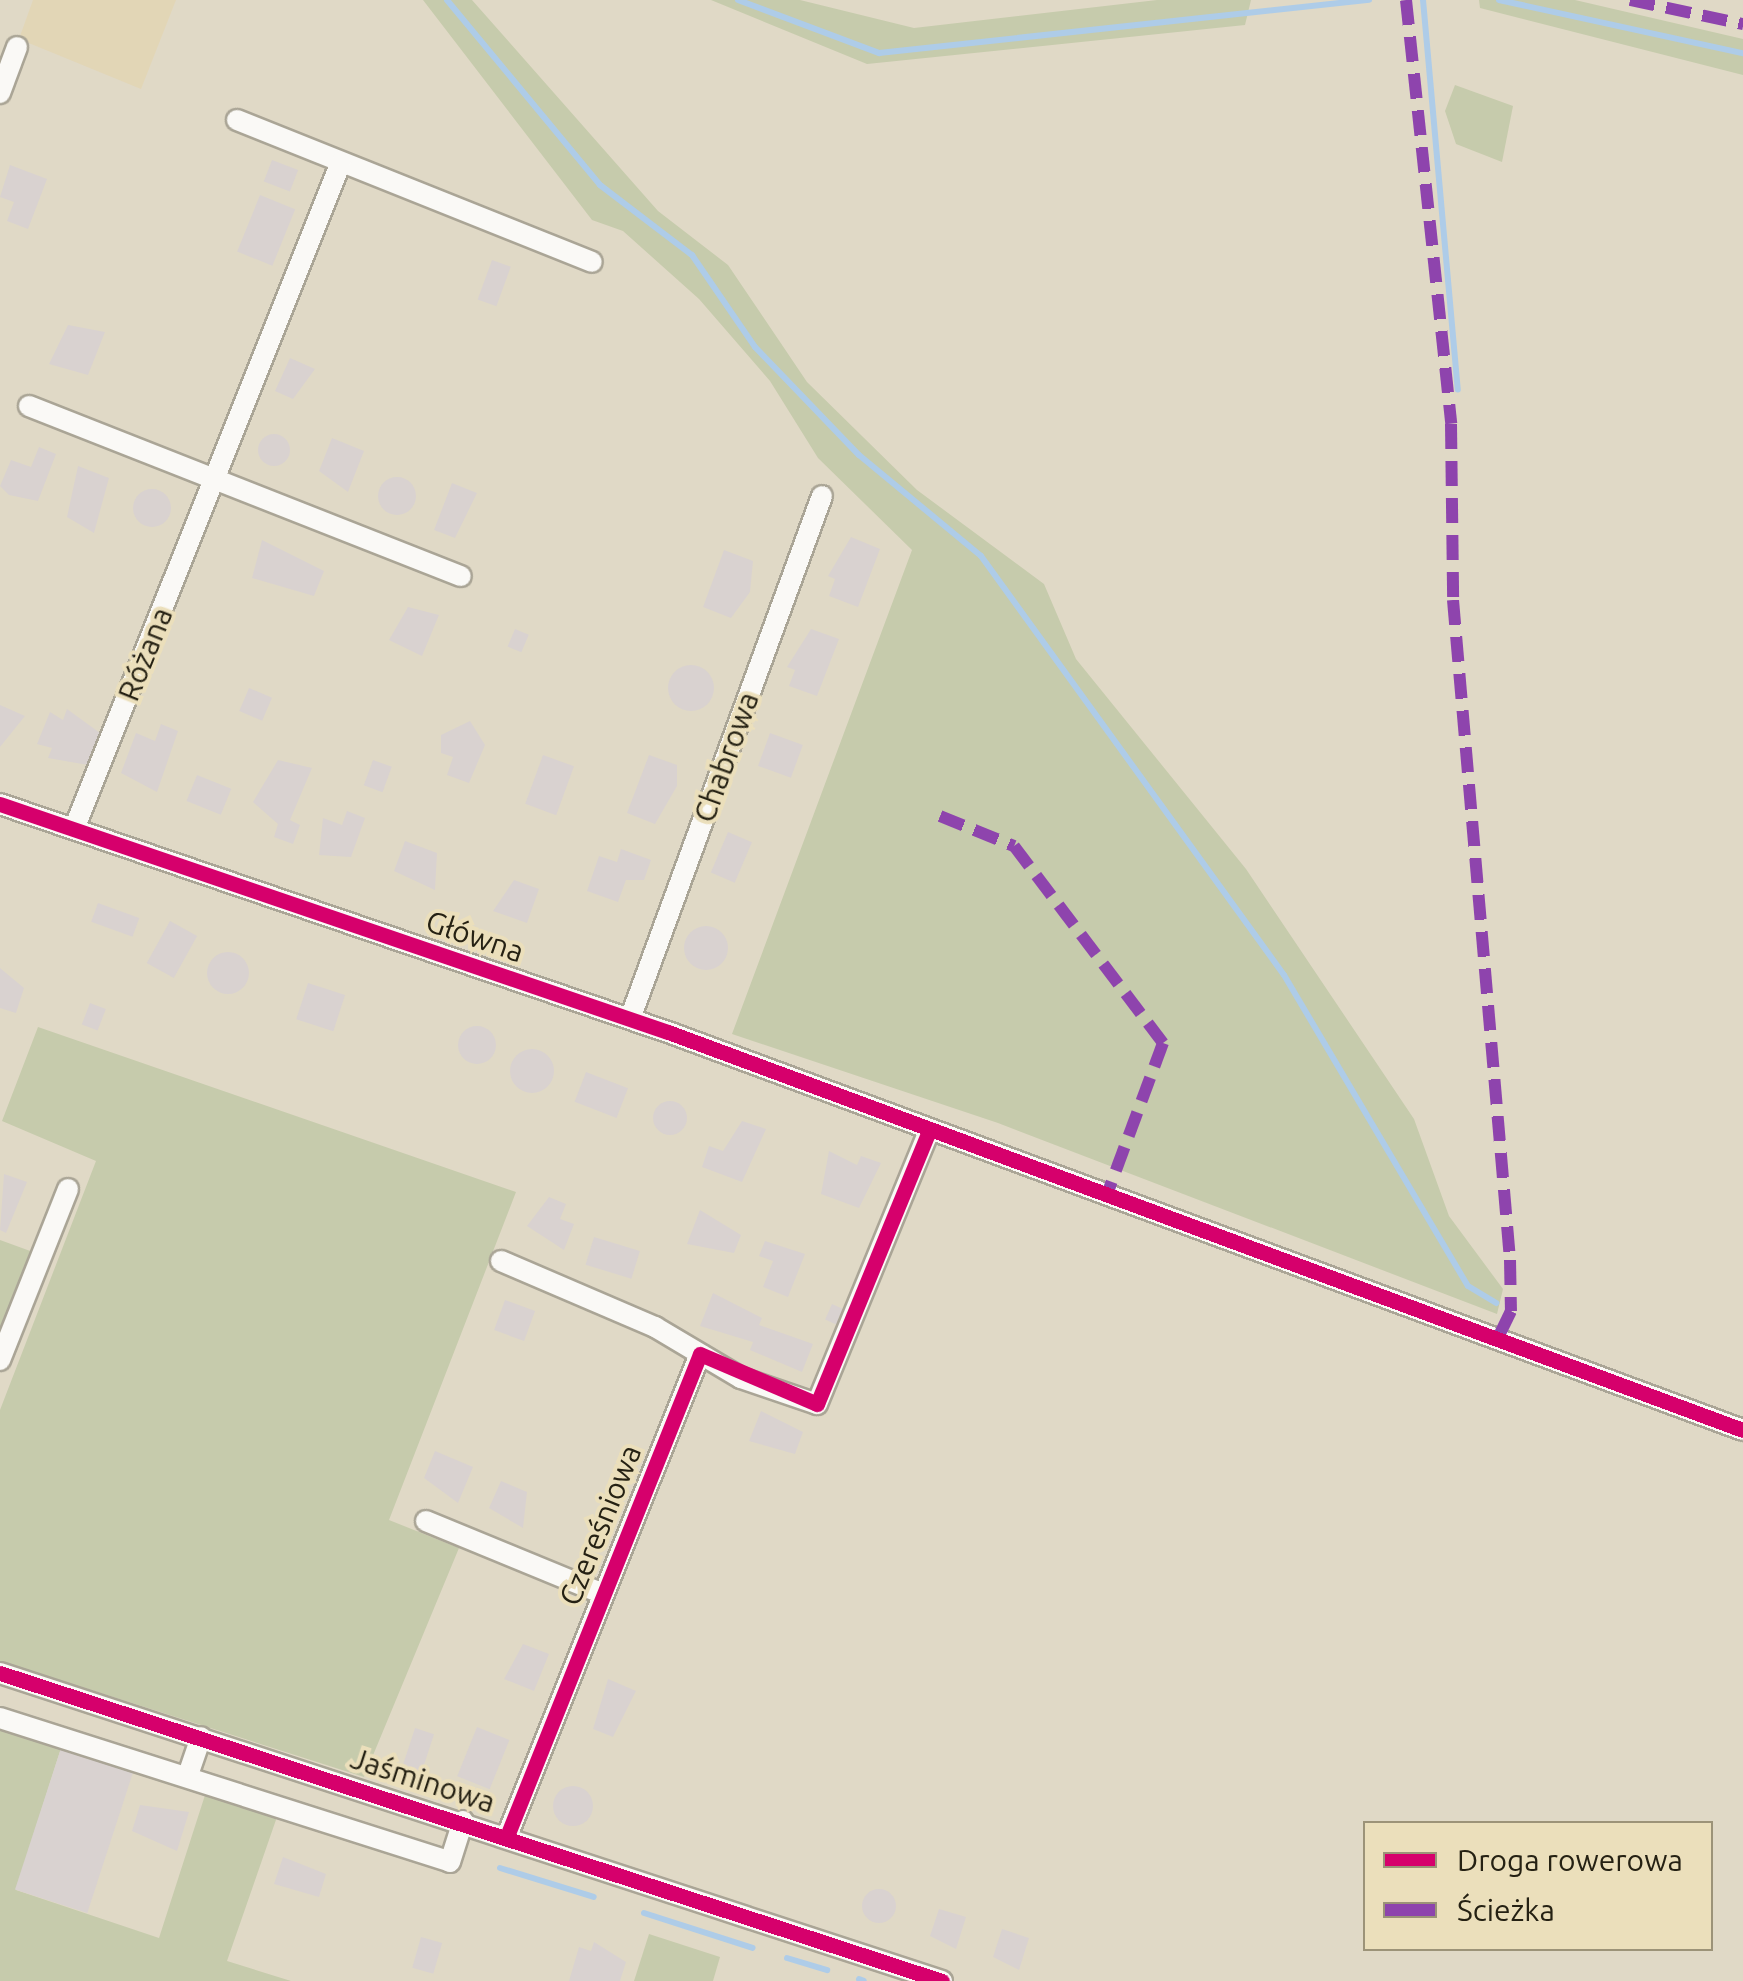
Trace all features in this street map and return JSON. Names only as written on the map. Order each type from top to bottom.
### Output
[{"type":"street","points":[[0,93],[17,46]]},
{"type":"street","points":[[237,120],[592,262]]},
{"type":"street","name":"Różana","points":[[74,829],[341,162]]},
{"type":"street","points":[[29,406],[460,576]]},
{"type":"street","name":"Chabrowa","points":[[630,1019],[822,496]]},
{"type":"street","name":"Główna","points":[[0,804],[630,1019],[1743,1430]]},
{"type":"street","points":[[501,1261],[817,1404],[930,1130]]},
{"type":"street","points":[[0,1360],[68,1189]]},
{"type":"street","name":"Czereśniowa","points":[[507,1836],[700,1354]]},
{"type":"street","points":[[426,1521],[602,1594]]},
{"type":"street","name":"Jaśminowa","points":[[0,1672],[942,1981]]},
{"type":"street","points":[[0,1718],[188,1775],[450,1862],[462,1821]]},
{"type":"street","points":[[188,1775],[201,1737]]},
{"type":"shaded area","points":[[33,0],[176,0],[141,89],[19,39]]},
{"type":"green space","points":[[423,0],[472,0],[658,211],[728,265],[807,382],[917,490],[1044,584],[1076,659],[1246,869],[1414,1119],[1449,1216],[1503,1289],[1497,1314],[998,1123],[732,1034],[912,550],[818,458],[770,381],[699,299],[623,231],[592,220]]},
{"type":"green space","points":[[711,0],[800,0],[914,28],[1157,0],[1251,0],[1245,25],[867,64]]},
{"type":"green space","points":[[1479,0],[1575,0],[1743,39],[1743,75],[1480,8]]},
{"type":"green space","points":[[1455,85],[1513,106],[1502,162],[1456,144],[1445,111]]},
{"type":"green space","points":[[38,1027],[516,1192],[389,1520],[459,1548],[364,1777],[0,1661],[0,1410],[96,1161],[2,1121]]},
{"type":"green space","points":[[0,1240],[33,1252],[0,1336]]},
{"type":"green space","points":[[0,1725],[62,1745],[16,1890],[159,1938],[206,1792],[278,1814],[227,1961],[291,1981],[0,1981]]},
{"type":"green space","points":[[649,1934],[720,1957],[713,1981],[634,1981]]},
{"type":"building","points":[[272,160],[298,170],[290,192],[264,181]]},
{"type":"building","points":[[10,165],[47,179],[28,229],[7,221],[14,202],[0,197]]},
{"type":"building","points":[[260,195],[295,209],[272,266],[237,252]]},
{"type":"building","points":[[492,260],[511,267],[496,306],[478,299]]},
{"type":"building","points":[[68,325],[105,332],[88,375],[49,364]]},
{"type":"building","points":[[290,358],[315,369],[293,399],[275,391]]},
{"type":"building","points":[[274,434],[285,439],[290,450],[285,461],[274,466],[263,461],[258,450],[263,439]]},
{"type":"building","points":[[332,438],[364,451],[348,492],[319,471]]},
{"type":"building","points":[[39,447],[56,454],[38,501],[9,495],[0,486],[11,460],[31,467]]},
{"type":"building","points":[[78,466],[109,478],[94,533],[67,517]]},
{"type":"building","points":[[397,477],[411,482],[416,496],[411,510],[397,515],[383,510],[378,496],[383,482]]},
{"type":"building","points":[[452,483],[477,493],[455,538],[434,530]]},
{"type":"building","points":[[152,489],[166,494],[171,508],[166,522],[152,527],[138,522],[133,508],[138,494]]},
{"type":"building","points":[[851,537],[880,549],[858,607],[829,596],[835,579],[828,576]]},
{"type":"building","points":[[262,540],[324,571],[314,596],[252,578]]},
{"type":"building","points":[[724,550],[753,561],[750,592],[731,618],[703,607]]},
{"type":"building","points":[[408,607],[439,615],[422,656],[389,640]]},
{"type":"building","points":[[515,629],[529,635],[521,652],[508,646]]},
{"type":"building","points":[[811,629],[839,639],[817,696],[789,686],[795,670],[787,667]]},
{"type":"building","points":[[691,665],[707,672],[714,688],[707,704],[691,711],[675,704],[668,688],[675,672]]},
{"type":"building","points":[[249,688],[272,698],[262,721],[239,711]]},
{"type":"building","points":[[0,705],[25,716],[0,747]]},
{"type":"building","points":[[67,709],[100,733],[88,765],[48,758],[52,748],[37,744],[50,712],[63,720]]},
{"type":"building","points":[[470,721],[485,745],[469,783],[447,775],[453,757],[441,753],[441,735]]},
{"type":"building","points":[[161,724],[178,731],[157,792],[121,773],[136,733],[155,741]]},
{"type":"building","points":[[770,733],[803,745],[791,778],[758,766]]},
{"type":"building","points":[[543,755],[574,766],[556,815],[525,804]]},
{"type":"building","points":[[649,755],[677,765],[677,786],[655,824],[627,813]]},
{"type":"building","points":[[278,760],[312,768],[290,820],[300,825],[293,844],[274,837],[278,824],[253,802]]},
{"type":"building","points":[[373,760],[392,767],[383,792],[364,785]]},
{"type":"building","points":[[197,775],[231,789],[221,815],[187,801]]},
{"type":"building","points":[[347,811],[365,818],[351,857],[319,855],[323,818],[342,825]]},
{"type":"building","points":[[728,832],[752,842],[735,883],[711,873]]},
{"type":"building","points":[[405,841],[437,853],[435,890],[394,871]]},
{"type":"building","points":[[621,849],[651,860],[644,880],[626,880],[618,902],[587,891],[599,856],[617,862]]},
{"type":"building","points":[[514,880],[539,889],[527,923],[493,911]]},
{"type":"building","points":[[98,903],[139,918],[133,937],[91,922]]},
{"type":"building","points":[[170,921],[197,936],[174,978],[147,963]]},
{"type":"building","points":[[706,926],[722,932],[728,948],[722,964],[706,970],[690,964],[684,948],[690,932]]},
{"type":"building","points":[[228,952],[243,958],[249,973],[243,988],[228,994],[213,988],[207,973],[213,958]]},
{"type":"building","points":[[0,968],[24,988],[16,1013],[0,1008]]},
{"type":"building","points":[[308,983],[345,995],[333,1031],[296,1019]]},
{"type":"building","points":[[90,1003],[106,1009],[98,1031],[82,1024]]},
{"type":"building","points":[[477,1026],[490,1032],[496,1045],[490,1058],[477,1064],[464,1058],[458,1045],[464,1032]]},
{"type":"building","points":[[532,1049],[547,1056],[554,1071],[547,1086],[532,1093],[517,1086],[510,1071],[517,1056]]},
{"type":"building","points":[[586,1072],[628,1088],[617,1118],[575,1102]]},
{"type":"building","points":[[670,1101],[682,1106],[687,1118],[682,1130],[670,1135],[658,1130],[653,1118],[658,1106]]},
{"type":"building","points":[[742,1121],[766,1129],[742,1182],[702,1167],[709,1146],[723,1151]]},
{"type":"building","points":[[829,1151],[857,1165],[861,1156],[881,1163],[859,1208],[821,1194]]},
{"type":"building","points":[[4,1174],[27,1182],[6,1233],[0,1230]]},
{"type":"building","points":[[549,1197],[566,1204],[560,1219],[574,1224],[564,1250],[527,1226]]},
{"type":"building","points":[[700,1210],[741,1235],[734,1253],[687,1244]]},
{"type":"building","points":[[594,1237],[640,1251],[631,1279],[586,1265]]},
{"type":"building","points":[[765,1241],[805,1254],[788,1297],[763,1287],[773,1261],[759,1256]]},
{"type":"building","points":[[713,1293],[762,1318],[759,1325],[813,1344],[802,1372],[750,1350],[753,1342],[700,1326]]},
{"type":"building","points":[[505,1300],[535,1311],[524,1341],[494,1330]]},
{"type":"building","points":[[832,1304],[843,1309],[836,1324],[825,1320]]},
{"type":"building","points":[[761,1411],[803,1432],[795,1454],[749,1441]]},
{"type":"building","points":[[435,1451],[473,1467],[458,1503],[424,1478]]},
{"type":"building","points":[[501,1481],[527,1492],[523,1528],[489,1508]]},
{"type":"building","points":[[523,1644],[549,1654],[534,1691],[504,1679]]},
{"type":"building","points":[[608,1679],[636,1691],[613,1737],[593,1729]]},
{"type":"building","points":[[477,1727],[509,1740],[490,1789],[457,1776]]},
{"type":"building","points":[[415,1728],[434,1734],[420,1776],[401,1770]]},
{"type":"building","points":[[62,1745],[134,1768],[87,1913],[15,1890]]},
{"type":"building","points":[[573,1786],[587,1792],[593,1806],[587,1820],[573,1826],[559,1820],[553,1806],[559,1792]]},
{"type":"building","points":[[140,1805],[189,1812],[177,1851],[132,1831]]},
{"type":"building","points":[[283,1857],[326,1874],[319,1897],[274,1884]]},
{"type":"building","points":[[879,1889],[891,1894],[896,1906],[891,1918],[879,1923],[867,1918],[862,1906],[867,1894]]},
{"type":"building","points":[[939,1909],[966,1917],[956,1949],[930,1936]]},
{"type":"building","points":[[1002,1929],[1029,1938],[1019,1970],[993,1957]]},
{"type":"building","points":[[421,1937],[442,1943],[433,1974],[412,1968]]},
{"type":"building","points":[[594,1942],[626,1962],[620,1981],[569,1981],[579,1947],[591,1951]]},
{"type":"waterway","points":[[447,0],[600,185],[692,255],[755,347],[859,455],[981,556],[1284,975],[1468,1286],[1496,1303]]},
{"type":"waterway","points":[[738,0],[879,53],[1369,0]]},
{"type":"waterway","points":[[1423,0],[1458,389]]},
{"type":"waterway","points":[[1499,0],[1743,53]]},
{"type":"waterway","points":[[500,1868],[594,1897]]},
{"type":"waterway","points":[[644,1913],[753,1948]]},
{"type":"waterway","points":[[787,1958],[827,1970]]},
{"type":"waterway","points":[[859,1979],[864,1981]]},
{"type":"marked path","points":[[1406,0],[1451,424],[1453,600],[1510,1260],[1511,1311],[1497,1340]]},
{"type":"marked path","points":[[1630,0],[1743,24]]},
{"type":"marked path","points":[[940,816],[1014,846],[1163,1043],[1106,1197]]},
{"type":"cycle path","points":[[0,804],[668,1032],[1743,1430]]},
{"type":"cycle path","points":[[507,1836],[700,1354],[817,1404],[930,1129]]},
{"type":"cycle path","points":[[0,1673],[942,1981]]}]
